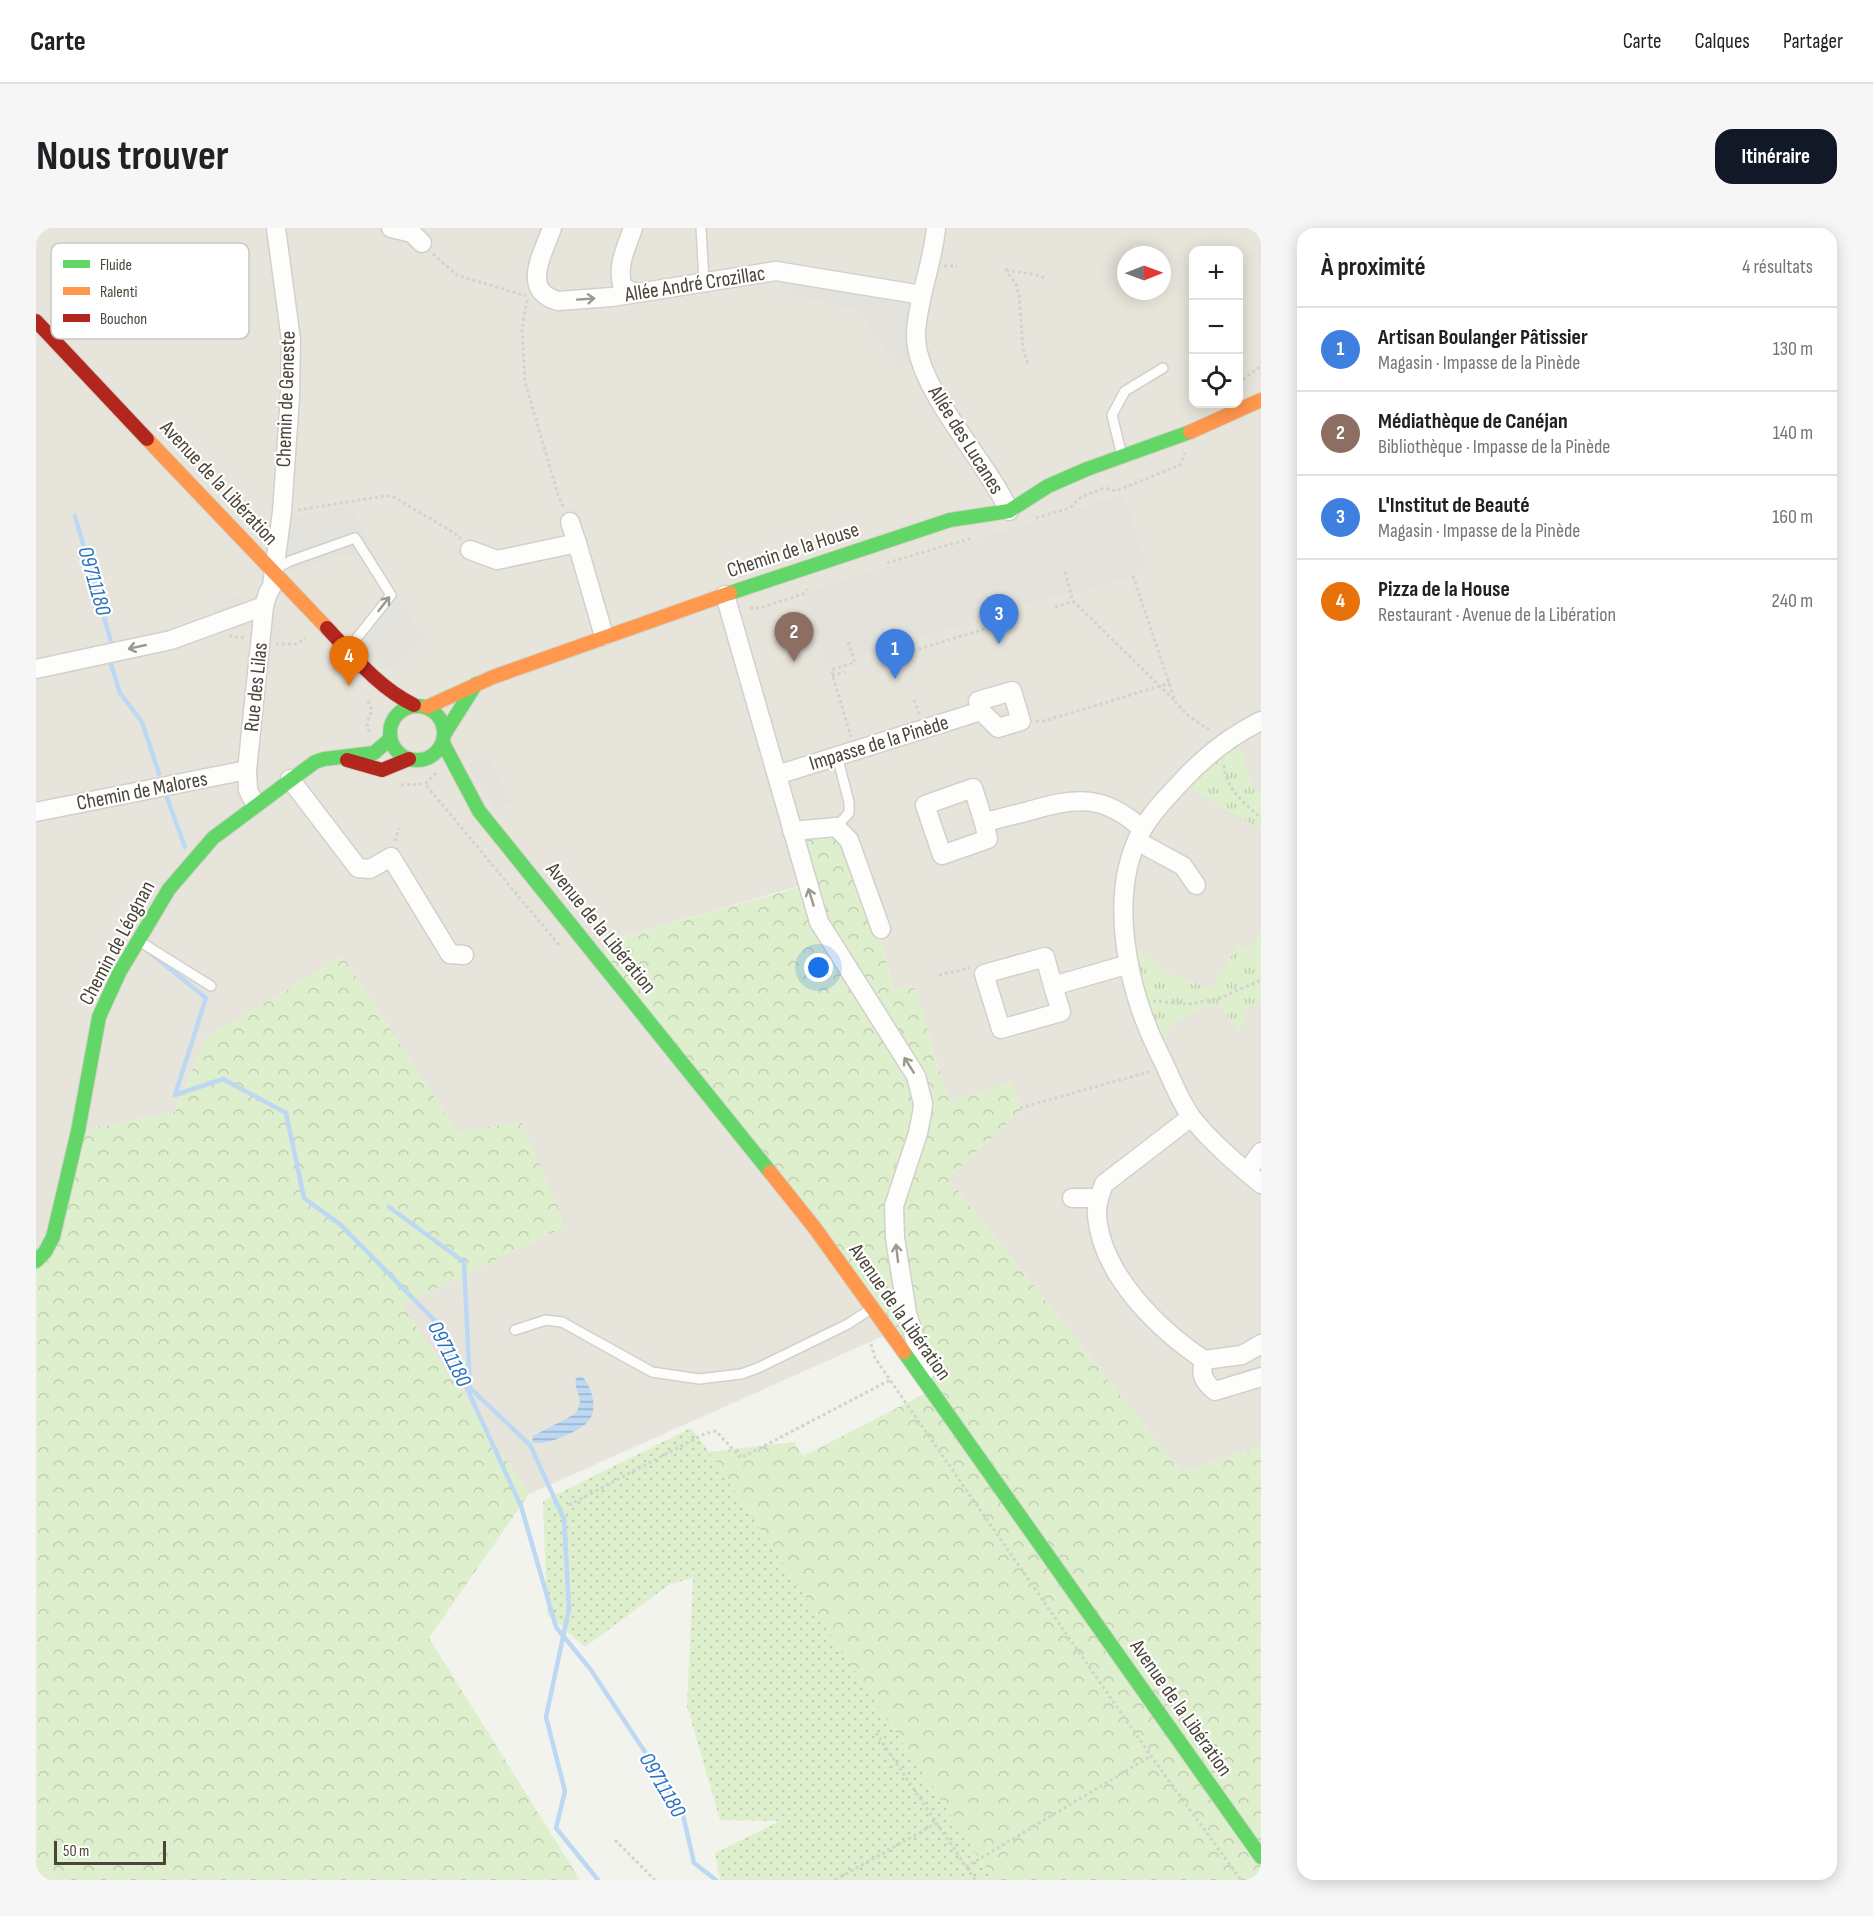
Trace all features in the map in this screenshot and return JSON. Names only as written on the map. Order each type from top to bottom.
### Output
[{"type":"main road","name":"Avenue de la Libération","points":[[36,321],[51,337]]},
{"type":"main road","name":"Avenue de la Libération","points":[[53,339],[372,675],[397,697],[420,706]]},
{"type":"main road","name":"Chemin de la House","points":[[420,706],[604,636],[727,604],[950,520],[1009,511],[1048,486],[1206,426],[1261,400]]},
{"type":"main road","name":"Chemin de la House","points":[[1122,456],[1218,408]]},
{"type":"main road","name":"Avenue de la Libération","points":[[372,675],[392,722]]},
{"type":"main road","points":[[444,738],[442,720],[438,714],[420,706],[405,708],[392,722],[390,739],[395,749],[409,759],[427,759],[434,755],[476,684]]},
{"type":"main road","name":"Avenue de la Libération","points":[[444,738],[479,811]]},
{"type":"main road","name":"Chemin de Léognan","points":[[36,1261],[45,1252],[53,1237],[78,1131],[92,1045],[99,1017],[137,940],[181,873],[213,838],[255,804],[315,762],[374,753],[390,739]]},
{"type":"main road","name":"Chemin de Léognan","points":[[339,758],[382,770],[409,759]]},
{"type":"main road","points":[[427,759],[438,770]]},
{"type":"main road","name":"Avenue de la Libération","points":[[448,781],[479,811],[792,1199],[872,1308],[1261,1857]]},
{"type":"street","name":"Chemin de Geneste","points":[[273,571],[282,512],[290,397],[291,340],[276,228]]},
{"type":"street","points":[[390,228],[412,233],[422,243]]},
{"type":"street","points":[[534,294],[536,271],[552,228]]},
{"type":"street","points":[[633,228],[620,266],[620,278],[623,288],[634,292]]},
{"type":"street","name":"Allée des Lucanes","points":[[936,228],[916,334],[918,352],[939,401],[1001,493],[1009,511]]},
{"type":"street","name":"Allée André Crozillac","points":[[534,294],[558,301],[612,297],[776,271],[922,295]]},
{"type":"street","points":[[570,522],[604,636]]},
{"type":"street","points":[[470,550],[497,560],[577,543]]},
{"type":"street","name":"Rue des Lilas","points":[[255,804],[248,790],[247,770],[264,606],[267,593],[272,586],[273,571]]},
{"type":"street","points":[[727,604],[819,922],[916,1076],[923,1103],[918,1133],[894,1206],[895,1238],[907,1313],[930,1391]]},
{"type":"street","points":[[36,669],[171,640],[264,606]]},
{"type":"street","name":"Impasse de la Pinède","points":[[777,775],[981,711],[978,701],[1012,692],[1021,721]]},
{"type":"street","points":[[981,711],[998,728],[1021,721]]},
{"type":"street","points":[[1261,721],[1223,743],[1198,763],[1172,791],[1140,835],[1130,862],[1125,887],[1124,932],[1138,1001],[1165,1067],[1191,1117],[1226,1154],[1254,1178],[1261,1152]]},
{"type":"street","name":"Chemin de Malores","points":[[36,812],[247,770]]},
{"type":"street","points":[[290,779],[358,868],[370,869],[391,857],[450,954],[464,955]]},
{"type":"street","points":[[984,823],[1051,804],[1088,800],[1118,811],[1140,835],[1183,866],[1196,885]]},
{"type":"street","points":[[792,831],[836,827],[849,840],[881,929]]},
{"type":"street","points":[[1045,957],[1053,986],[1061,1012],[1000,1029],[984,974],[1045,957]]},
{"type":"street","points":[[1053,986],[1129,964]]},
{"type":"street","points":[[1191,1117],[1104,1184],[1097,1214],[1100,1230],[1118,1275],[1158,1324],[1180,1344],[1204,1360],[1242,1355],[1261,1344]]},
{"type":"street","points":[[1072,1197],[1099,1198]]},
{"type":"street","points":[[1204,1360],[1201,1371],[1203,1381],[1215,1391],[1261,1377]]},
{"type":"lane","points":[[701,228],[704,281]]},
{"type":"lane","points":[[1122,456],[1112,415],[1125,392],[1163,368]]},
{"type":"lane","points":[[273,571],[290,561],[355,538],[391,595],[348,650]]},
{"type":"lane","points":[[836,827],[849,813],[849,802],[837,756]]},
{"type":"lane","points":[[137,940],[211,986]]},
{"type":"lane","points":[[514,1330],[546,1320],[562,1322],[652,1372],[699,1379],[741,1374],[856,1319],[872,1308]]},
{"type":"path","points":[[422,243],[457,275],[534,294],[522,329],[525,382],[558,495],[570,522]]},
{"type":"path","points":[[942,266],[957,266]]},
{"type":"path","points":[[1028,363],[1023,349],[1019,295],[1016,284],[1005,269],[1036,274],[1045,278]]},
{"type":"path","points":[[1243,380],[1261,366]]},
{"type":"path","points":[[1030,520],[1070,508],[1080,497],[1104,488],[1116,491],[1180,465],[1187,448]]},
{"type":"path","points":[[282,512],[392,496],[456,534],[470,550]]},
{"type":"path","points":[[882,565],[979,536]]},
{"type":"path","points":[[1065,572],[1073,600],[1186,714],[1214,733],[1223,743],[1224,770],[1238,797],[1261,818]]},
{"type":"path","points":[[1133,576],[1175,701]]},
{"type":"path","points":[[727,604],[760,608],[803,594],[810,586]]},
{"type":"path","points":[[1055,607],[1073,600]]},
{"type":"path","points":[[891,658],[997,625]]},
{"type":"path","points":[[892,628],[904,663]]},
{"type":"path","points":[[848,642],[856,664],[831,670],[855,750]]},
{"type":"path","points":[[832,676],[845,672]]},
{"type":"path","points":[[1021,721],[1044,721],[1170,683]]},
{"type":"path","points":[[438,770],[425,784],[562,949]]},
{"type":"path","points":[[939,975],[972,968],[984,974]]},
{"type":"path","points":[[1138,1001],[1174,1001],[1189,1004],[1220,998],[1261,980]]},
{"type":"path","points":[[1020,1108],[1165,1067]]},
{"type":"path","points":[[856,1319],[869,1336],[875,1358],[890,1380],[1151,1756],[1241,1880]]},
{"type":"path","points":[[568,1505],[704,1434],[716,1431],[741,1458],[890,1380]]},
{"type":"path","points":[[876,1733],[975,1880]]},
{"type":"path","points":[[966,1867],[1151,1756]]},
{"type":"path","points":[[835,1880],[937,1823]]},
{"type":"path","points":[[615,1840],[655,1880]]},
{"type":"shaded area","points":[[36,228],[1261,228],[1261,1446],[1182,1473],[948,1178],[1021,1111],[1012,1083],[949,1101],[914,986],[894,990],[878,930],[807,884],[611,940],[890,1333],[529,1494],[402,1305],[565,1226],[456,1131],[343,956],[205,1039],[175,1112],[78,1131],[36,1261]]},
{"type":"shaded area","points":[[780,276],[897,299],[909,312],[914,364],[898,367],[857,309],[779,292]]},
{"type":"shaded area","points":[[1124,494],[1147,572],[1067,596],[1066,593],[827,666],[805,592]]},
{"type":"shaded area","points":[[353,505],[371,550],[354,555],[338,555],[292,573],[288,544],[292,516]]},
{"type":"shaded area","points":[[241,594],[246,606],[243,617],[247,626],[231,632],[227,624],[216,617],[212,605]]},
{"type":"shaded area","points":[[396,597],[425,639],[388,671],[363,643]]},
{"type":"shaded area","points":[[263,617],[282,618],[279,642],[261,640]]},
{"type":"shaded area","points":[[485,752],[513,801],[497,812],[468,765]]},
{"type":"green space","points":[[1237,742],[1255,792],[1261,790],[1261,829],[1185,786]]},
{"type":"green space","points":[[836,827],[878,931],[894,990],[914,986],[949,1101],[1012,1082],[1021,1111],[948,1178],[1182,1473],[1261,1446],[1261,1880],[994,1880],[709,1452],[794,1442],[803,1456],[930,1391],[598,958],[611,940],[807,885],[792,831]]},
{"type":"green space","points":[[1261,931],[1261,1004],[1248,1007],[1239,1033],[1219,1003],[1192,1014],[1173,1026],[1168,1031],[1159,1053],[1127,951],[1139,949],[1167,972],[1208,988],[1215,985],[1238,945],[1250,950]]},
{"type":"green space","points":[[343,956],[456,1131],[522,1123],[566,1226],[402,1305],[529,1494],[429,1638],[580,1880],[36,1880],[36,1261],[78,1131],[175,1112],[205,1039]]},
{"type":"green space","points":[[691,1428],[994,1880],[720,1880],[715,1853],[780,1821],[720,1820],[687,1706],[693,1578],[670,1584],[585,1647],[547,1614],[543,1501]]},
{"type":"water","points":[[582,1376],[592,1397],[593,1409],[590,1419],[580,1428],[563,1437],[545,1442],[532,1442],[533,1436],[575,1414],[580,1403],[576,1378]]},
{"type":"waterway","name":"O9711180","points":[[75,516],[112,645]]},
{"type":"waterway","name":"O9711180","points":[[110,661],[120,693],[142,722],[159,774]]},
{"type":"waterway","name":"O9711180","points":[[166,795],[185,847]]},
{"type":"waterway","name":"O9711180","points":[[149,952],[206,998],[175,1095],[223,1079],[286,1113],[304,1198],[341,1225],[437,1323],[521,1506],[556,1627],[591,1670],[683,1815],[694,1863],[716,1880]]},
{"type":"waterway","points":[[389,1207],[464,1262],[470,1388],[530,1445],[564,1519],[569,1609],[546,1717],[565,1791],[556,1828],[598,1880]]},
{"type":"traffic: fast","points":[[730,593],[950,520],[1009,511],[1048,486],[1087,469],[1190,432]]},
{"type":"traffic: fast","points":[[445,733],[476,684]]},
{"type":"traffic: fast","points":[[412,706],[422,706],[432,710],[440,718],[444,733],[440,748],[432,756],[422,760],[412,760],[402,756],[394,748],[390,738],[390,728],[394,718],[402,710],[412,706]]},
{"type":"traffic: fast","points":[[36,1261],[45,1252],[53,1237],[78,1131],[99,1017],[119,973],[169,889],[213,838],[315,762],[374,753],[390,739]]},
{"type":"traffic: fast","points":[[443,743],[479,811],[770,1172]]},
{"type":"traffic: fast","points":[[904,1352],[1261,1857]]},
{"type":"traffic: slow","points":[[1190,432],[1261,400]]},
{"type":"traffic: slow","points":[[147,439],[327,628]]},
{"type":"traffic: slow","points":[[427,707],[493,677],[730,593]]},
{"type":"traffic: slow","points":[[770,1172],[814,1227],[904,1352]]},
{"type":"traffic: jam","points":[[36,321],[51,337]]},
{"type":"traffic: jam","points":[[53,339],[147,439]]},
{"type":"traffic: jam","points":[[327,628],[378,681],[414,705]]},
{"type":"traffic: jam","points":[[347,760],[382,770],[409,759]]},
{"type":"place","name":"L'Institut de Beauté","points":[[999,644]]},
{"type":"place","name":"Médiathèque de Canéjan","points":[[794,662]]},
{"type":"place","name":"Artisan Boulanger Pâtissier","points":[[895,679]]},
{"type":"place","name":"Pizza de la House","points":[[349,686]]}]
